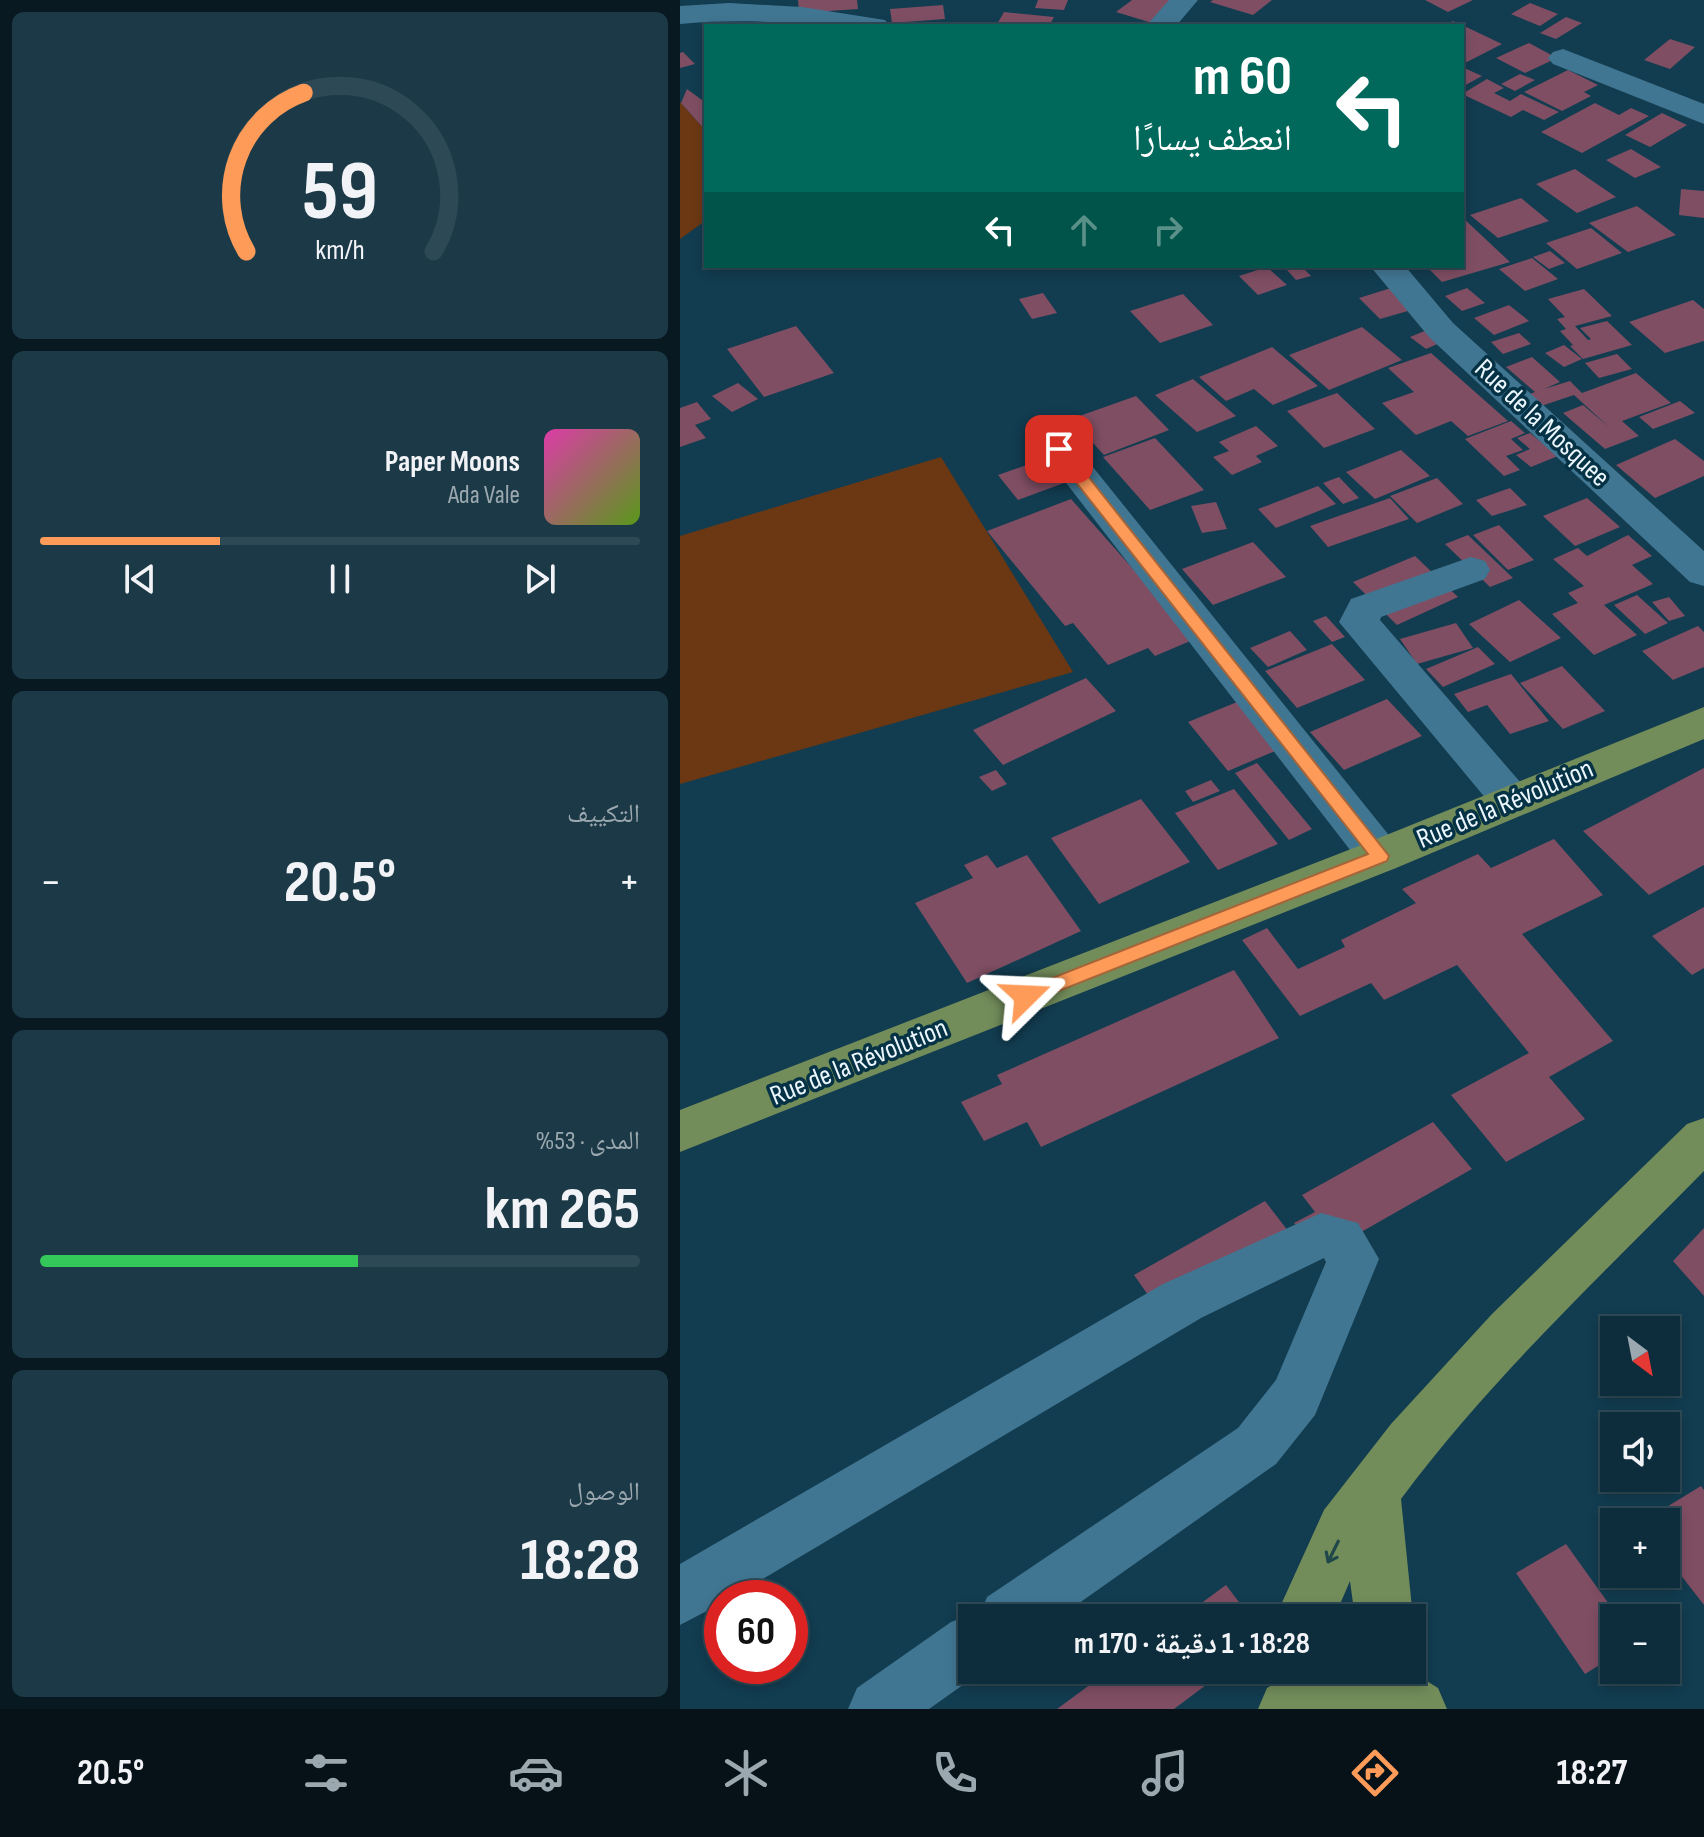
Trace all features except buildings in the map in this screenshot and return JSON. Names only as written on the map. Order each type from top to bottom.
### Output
[{"type":"main road","name":"Rue de la Révolution","points":[[680,1131],[1380,856],[1704,722]]},
{"type":"main road","points":[[1310,1604],[1344,1529],[1462,1383],[1704,1139]]},
{"type":"main road","points":[[1372,1491],[1383,1604]]},
{"type":"main road","points":[[1291,1695],[1328,1686],[1371,1685],[1409,1694]]},
{"type":"street","points":[[1162,24],[1184,0]]},
{"type":"street","points":[[680,15],[723,10],[833,15],[867,24]]},
{"type":"street","points":[[1563,58],[1704,115]]},
{"type":"street","name":"Rue de la Mosquee","points":[[1389,268],[1441,330],[1704,573]]},
{"type":"street","points":[[1059,449],[1380,856]]},
{"type":"street","points":[[1471,570],[1365,608],[1359,622],[1512,801]]},
{"type":"street","points":[[680,1596],[1182,1301],[1321,1235],[1340,1239],[1353,1259],[1296,1397],[1257,1446],[1028,1604]]},
{"type":"street","points":[[878,1709],[958,1653]]},
{"type":"shaded area","points":[[680,102],[704,129],[704,219],[680,239]]},
{"type":"shaded area","points":[[941,457],[1073,672],[680,784],[680,536]]},
{"type":"route","points":[[1026,996],[1380,856],[1059,449]]}]
